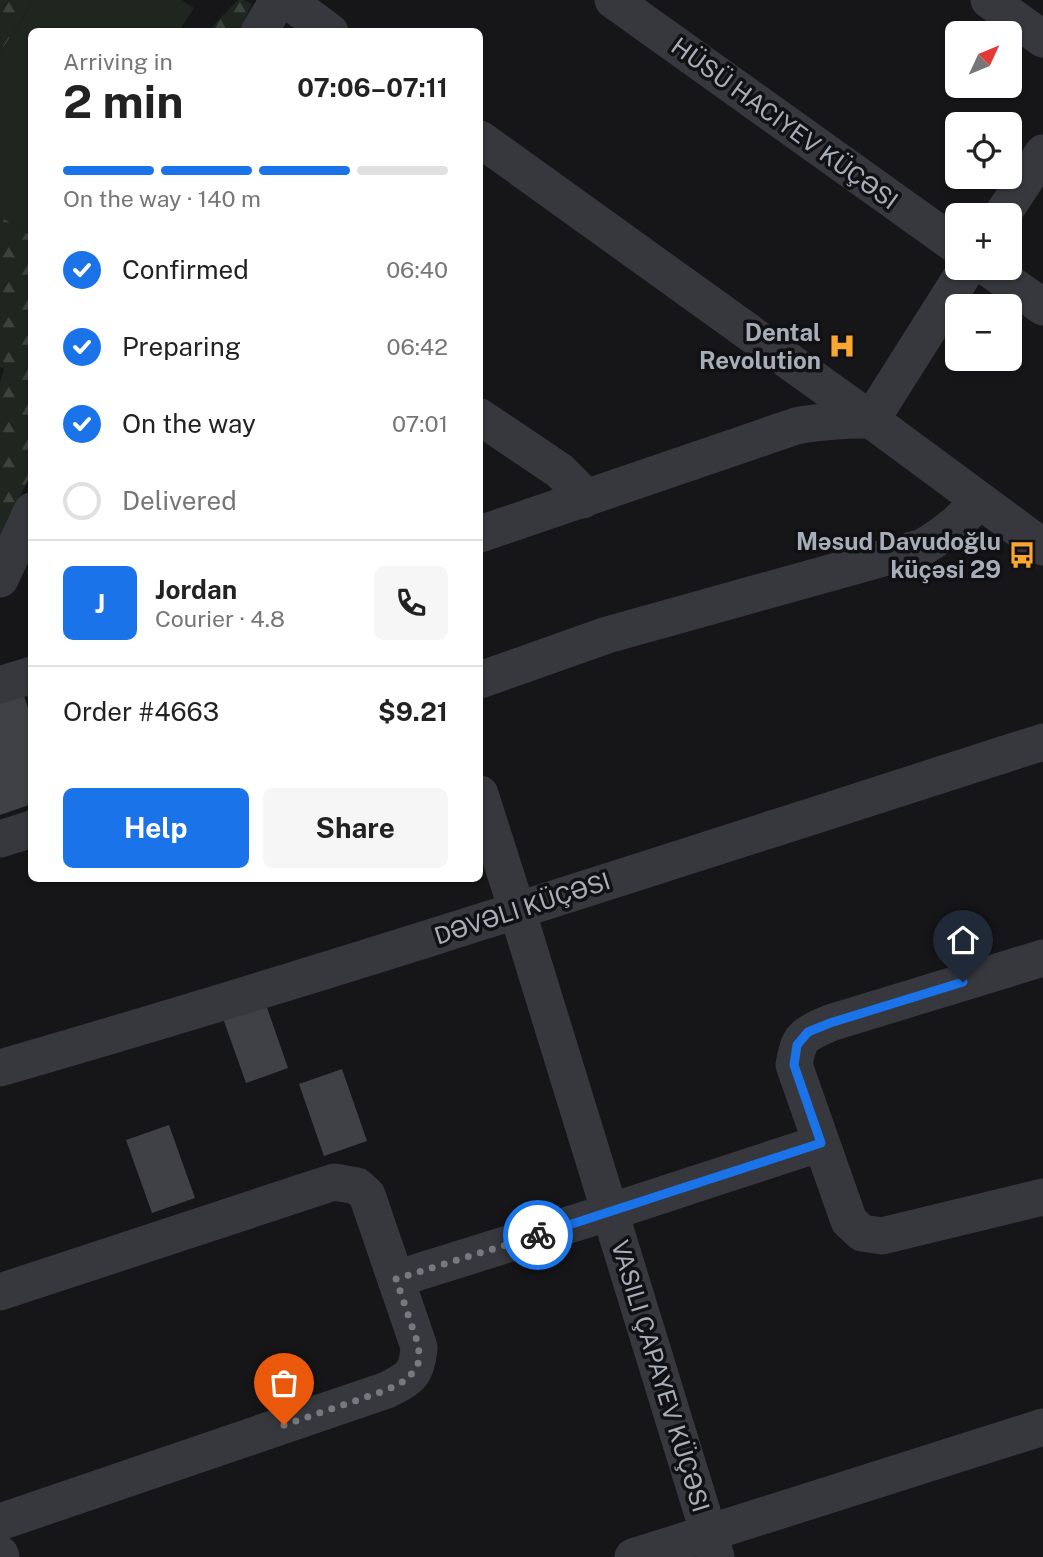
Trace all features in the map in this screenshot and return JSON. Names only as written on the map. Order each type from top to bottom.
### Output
[{"type":"street","points":[[261,28],[278,0]]},
{"type":"street","points":[[286,0],[324,28]]},
{"type":"street","points":[[613,0],[945,237]]},
{"type":"street","points":[[989,0],[1043,39]]},
{"type":"street","points":[[483,141],[1043,547]]},
{"type":"street","points":[[1010,203],[1043,153]]},
{"type":"street","points":[[871,420],[959,280]]},
{"type":"street","points":[[1005,280],[1043,307]]},
{"type":"street","points":[[483,419],[560,471],[575,486],[583,500]]},
{"type":"street","points":[[483,533],[796,426],[839,420],[871,420]]},
{"type":"street","points":[[483,679],[607,635],[923,547],[967,515],[978,501]]},
{"type":"street","points":[[0,579],[28,520]]},
{"type":"street","points":[[0,685],[28,676]]},
{"type":"street","name":"DƏVƏLI KÜÇƏSI","points":[[0,1068],[143,1027],[1043,742]]},
{"type":"street","name":"VASILI ÇAPAYEV KÜÇƏSI","points":[[483,803],[713,1545]]},
{"type":"street","points":[[0,839],[28,830]]},
{"type":"street","points":[[1043,958],[808,1032],[797,1045],[794,1065],[849,1221],[862,1233],[883,1236],[1043,1197]]},
{"type":"street","points":[[396,1279],[821,1143]]},
{"type":"street","points":[[0,1293],[334,1182],[356,1186],[367,1195],[419,1347],[418,1364],[408,1379],[387,1390],[0,1522]]},
{"type":"street","points":[[633,1557],[713,1545],[1043,1427]]},
{"type":"green space","points":[[0,0],[34,0],[0,53]]},
{"type":"green space","points":[[34,0],[181,0],[194,8],[181,28],[28,28],[28,234],[0,216],[0,53]]},
{"type":"green space","points":[[238,0],[252,4],[240,28],[211,28]]},
{"type":"green space","points":[[0,216],[28,234],[28,479],[0,540],[0,382],[4,369],[0,367]]},
{"type":"building","points":[[22,691],[28,707],[28,805],[0,815],[0,699]]},
{"type":"building","points":[[263,996],[288,1068],[246,1083],[220,1010]]},
{"type":"building","points":[[342,1069],[367,1141],[324,1156],[299,1084]]},
{"type":"building","points":[[169,1125],[195,1198],[152,1213],[126,1140]]},
{"type":"way so far","points":[[284,1425],[387,1390],[408,1379],[418,1364],[419,1347],[396,1279],[538,1235]]},
{"type":"place","name":"Dental Revolution","points":[[842,346]]},
{"type":"place","name":"Məsud Davudoğlu küçəsi 29","points":[[1022,555]]},
{"type":"route","points":[[538,1235],[821,1143],[794,1065],[797,1045],[808,1032],[963,982]]}]
